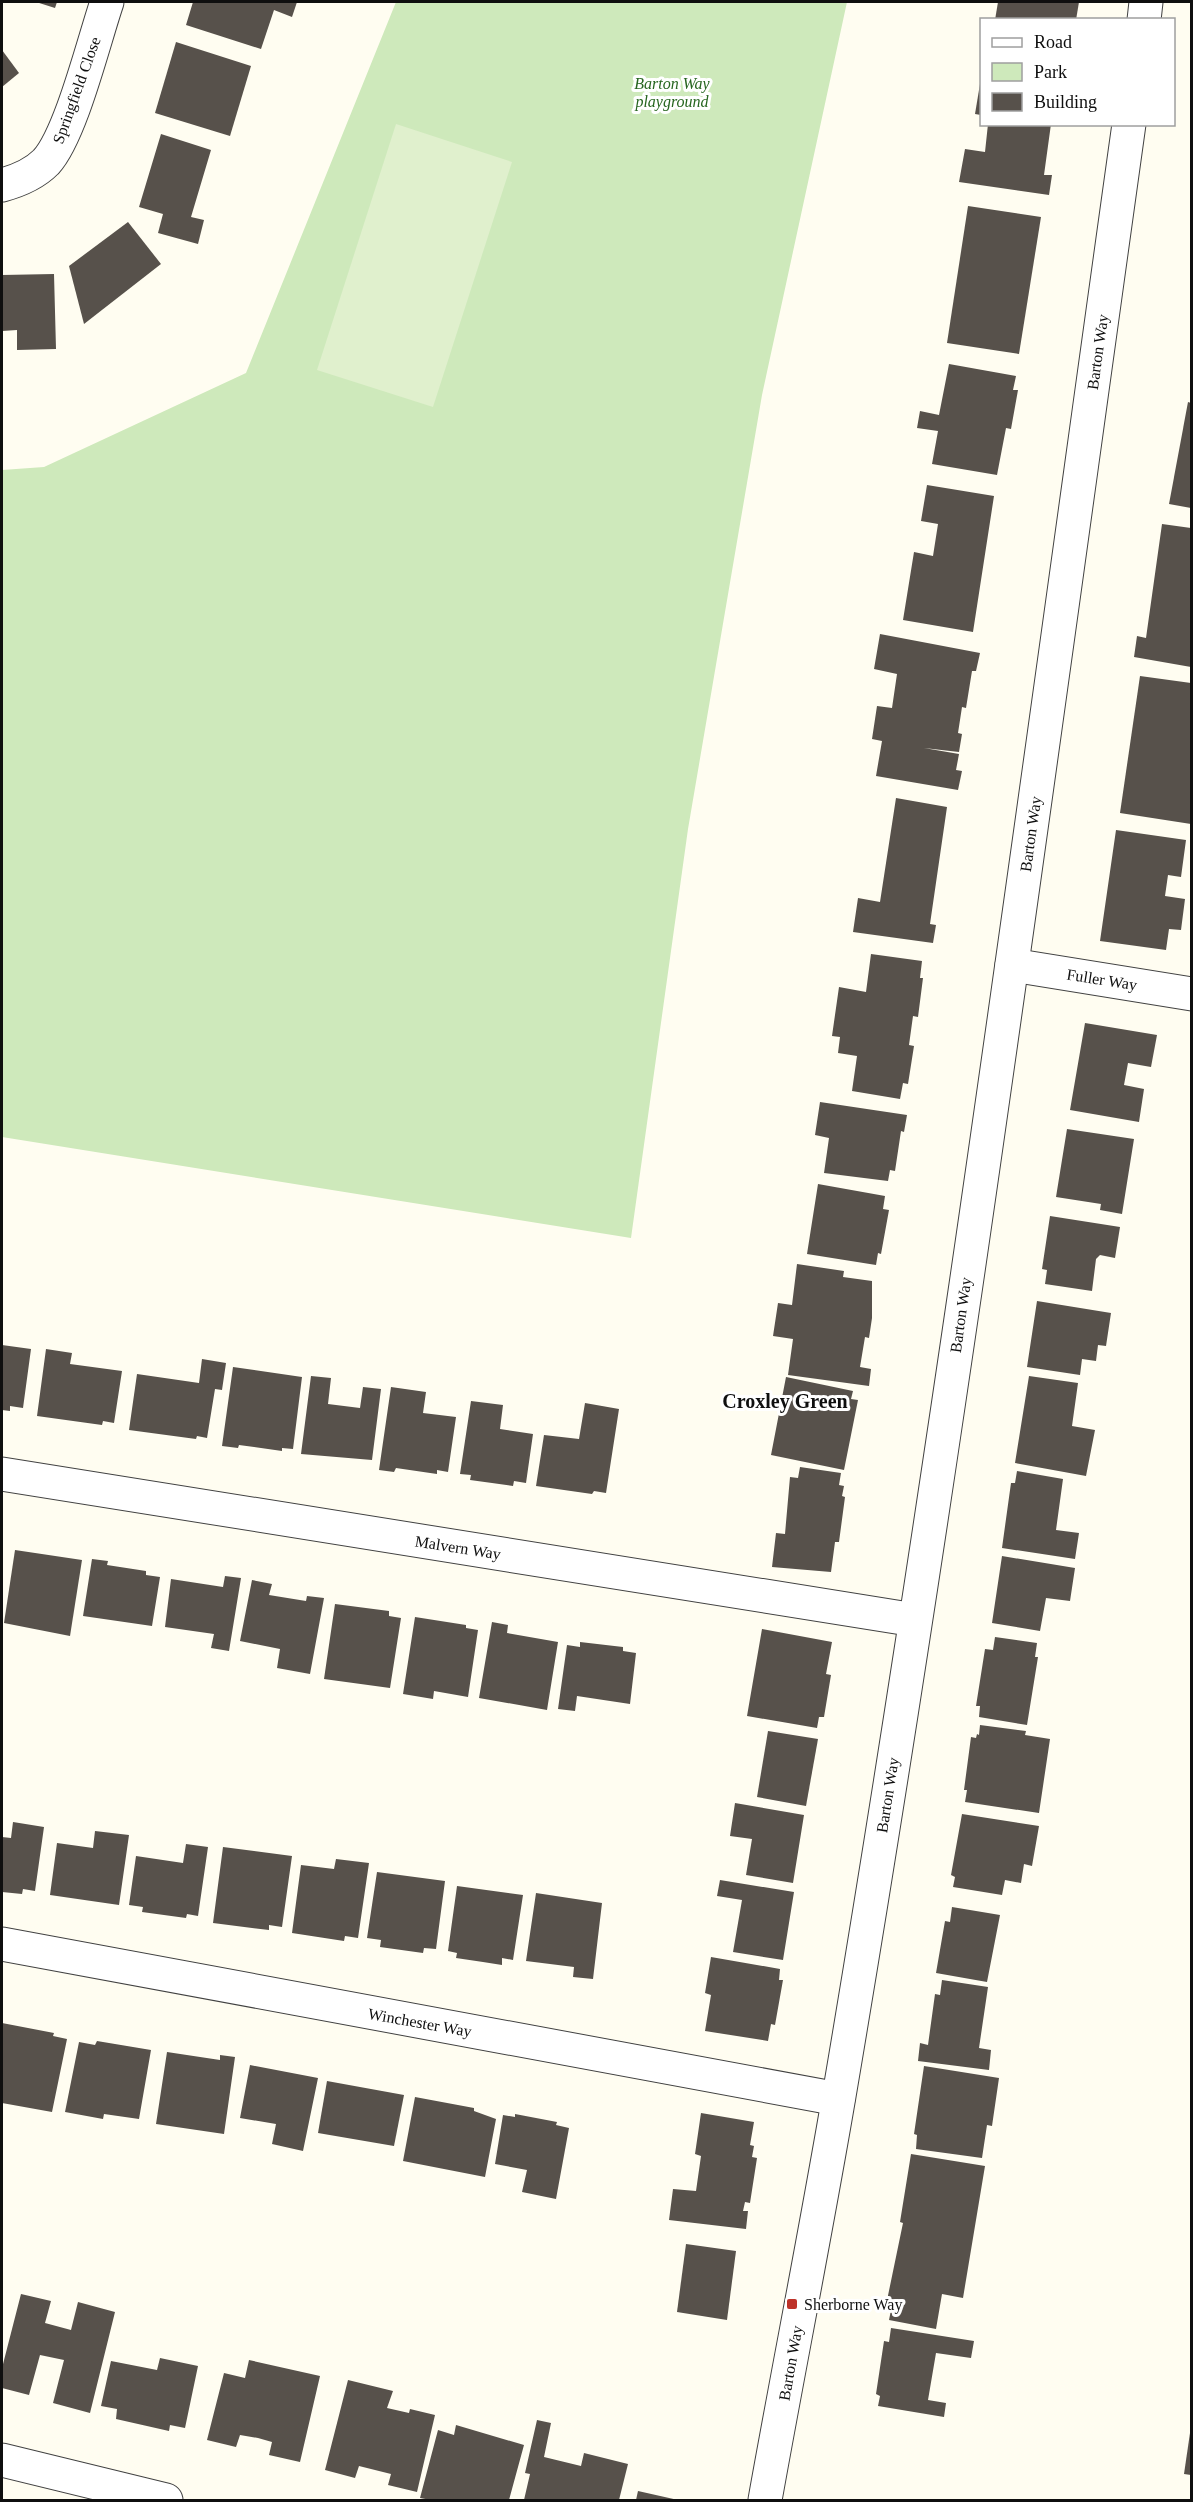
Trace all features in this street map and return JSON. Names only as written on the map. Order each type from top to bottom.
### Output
[{"type":"street","name":"Springfield Close","points":[[2,185],[16,181],[45,163],[61,141],[107,2]]},
{"type":"street","points":[[1144,18],[1146,2]]},
{"type":"street","name":"Barton Way","points":[[765,2500],[838,2099],[915,1620],[1012,965],[1129,126]]},
{"type":"street","name":"Fuller Way","points":[[1012,965],[1191,994]]},
{"type":"street","name":"Malvern Way","points":[[2,1474],[915,1620]]},
{"type":"street","name":"Winchester Way","points":[[2,1944],[838,2099]]},
{"type":"street","points":[[2,2460],[166,2500]]},
{"type":"green space","name":"Barton Way playground","points":[[396,2],[847,2],[762,395],[688,829],[631,1238],[2,1137],[2,470],[44,467],[246,373]]},
{"type":"green space","points":[[396,124],[512,162],[433,407],[317,370]]},
{"type":"building","points":[[36,2],[57,2],[55,8]]},
{"type":"building","points":[[193,2],[297,2],[292,17],[274,10],[261,49],[186,25]]},
{"type":"building","points":[[998,2],[1079,2],[1076,18],[995,18]]},
{"type":"building","points":[[176,42],[251,66],[230,136],[155,113]]},
{"type":"building","points":[[2,50],[19,73],[2,87]]},
{"type":"building","points":[[980,84],[980,115],[975,114]]},
{"type":"building","points":[[988,126],[1051,126],[1044,175],[1052,175],[1049,195],[959,182],[965,149],[985,152]]},
{"type":"building","points":[[161,134],[211,150],[191,217],[204,220],[198,244],[158,233],[163,214],[139,207]]},
{"type":"building","points":[[968,206],[1041,217],[1019,354],[947,343]]},
{"type":"building","points":[[128,222],[161,264],[84,324],[69,266]]},
{"type":"building","points":[[54,274],[56,349],[17,350],[17,330],[2,331],[2,275]]},
{"type":"building","points":[[949,364],[1016,376],[1013,390],[1018,390],[1011,429],[1006,428],[997,475],[932,464],[938,431],[917,428],[920,411],[939,415]]},
{"type":"building","points":[[1188,402],[1191,403],[1191,508],[1169,504]]},
{"type":"building","points":[[927,485],[994,496],[973,632],[903,620],[914,552],[933,556],[938,524],[921,521]]},
{"type":"building","points":[[1162,524],[1191,528],[1191,667],[1134,657],[1137,636],[1146,638]]},
{"type":"building","points":[[880,634],[980,653],[976,671],[972,671],[966,708],[962,707],[958,733],[962,734],[959,752],[924,748],[959,754],[956,770],[962,771],[958,790],[876,776],[882,741],[872,739],[877,706],[892,708],[897,674],[874,669]]},
{"type":"building","points":[[1140,676],[1191,683],[1191,824],[1120,813]]},
{"type":"building","points":[[896,798],[947,807],[930,924],[936,925],[933,943],[853,932],[858,898],[880,902]]},
{"type":"building","points":[[1116,830],[1186,840],[1181,877],[1168,875],[1165,896],[1185,899],[1181,930],[1169,929],[1166,950],[1100,941]]},
{"type":"building","points":[[871,954],[922,961],[920,978],[923,978],[918,1017],[913,1016],[909,1045],[914,1046],[908,1084],[903,1083],[900,1099],[852,1091],[857,1056],[838,1053],[840,1037],[832,1036],[839,987],[866,992]]},
{"type":"building","points":[[1085,1023],[1157,1035],[1151,1067],[1128,1063],[1124,1085],[1144,1089],[1139,1122],[1070,1110]]},
{"type":"building","points":[[820,1102],[907,1115],[904,1132],[901,1131],[895,1171],[890,1170],[888,1181],[824,1173],[829,1138],[815,1135]]},
{"type":"building","points":[[1067,1129],[1134,1139],[1122,1214],[1100,1210],[1101,1204],[1056,1197]]},
{"type":"building","points":[[818,1184],[885,1196],[883,1209],[889,1210],[881,1254],[878,1253],[876,1265],[807,1254]]},
{"type":"building","points":[[1050,1216],[1120,1227],[1115,1258],[1100,1255],[1096,1259],[1092,1291],[1045,1284],[1047,1270],[1042,1269]]},
{"type":"building","points":[[797,1264],[844,1271],[843,1277],[872,1281],[872,1318],[869,1338],[865,1337],[860,1367],[871,1369],[869,1386],[788,1375],[793,1339],[773,1336],[778,1303],[792,1305]]},
{"type":"building","points":[[1037,1301],[1111,1313],[1106,1346],[1098,1345],[1096,1361],[1082,1359],[1080,1375],[1027,1367]]},
{"type":"building","points":[[2,1345],[31,1349],[23,1408],[10,1406],[10,1411],[2,1410]]},
{"type":"building","points":[[46,1349],[72,1353],[70,1364],[122,1371],[114,1423],[103,1421],[102,1425],[37,1416]]},
{"type":"building","points":[[202,1359],[226,1363],[222,1390],[215,1389],[207,1438],[197,1436],[196,1439],[129,1430],[137,1374],[199,1383]]},
{"type":"building","points":[[233,1367],[302,1377],[293,1449],[282,1448],[282,1451],[239,1445],[238,1448],[222,1446]]},
{"type":"building","points":[[311,1376],[331,1378],[328,1404],[360,1408],[363,1387],[381,1389],[372,1460],[301,1454]]},
{"type":"building","points":[[1029,1376],[1078,1383],[1072,1426],[1095,1430],[1086,1476],[1015,1463]]},
{"type":"building","points":[[786,1377],[853,1391],[851,1399],[858,1400],[844,1470],[771,1455]]},
{"type":"building","points":[[391,1387],[426,1392],[423,1413],[456,1417],[448,1472],[437,1470],[437,1474],[396,1468],[394,1472],[379,1470]]},
{"type":"building","points":[[471,1401],[503,1405],[500,1429],[533,1434],[526,1483],[514,1481],[513,1486],[470,1480],[471,1475],[460,1474]]},
{"type":"building","points":[[585,1403],[619,1409],[606,1493],[594,1491],[592,1494],[536,1486],[544,1435],[579,1439]]},
{"type":"building","points":[[800,1467],[841,1473],[839,1485],[844,1486],[842,1496],[845,1497],[839,1542],[835,1542],[831,1572],[772,1567],[776,1533],[785,1534],[790,1477],[798,1478]]},
{"type":"building","points":[[1017,1471],[1063,1479],[1056,1530],[1079,1533],[1075,1559],[1002,1548],[1011,1483],[1015,1483]]},
{"type":"building","points":[[15,1550],[82,1560],[70,1636],[4,1623]]},
{"type":"building","points":[[1002,1556],[1075,1568],[1070,1601],[1046,1598],[1040,1631],[992,1623]]},
{"type":"building","points":[[92,1559],[108,1561],[107,1565],[146,1571],[146,1575],[160,1577],[152,1626],[83,1616]]},
{"type":"building","points":[[225,1576],[241,1578],[229,1651],[211,1648],[214,1634],[165,1627],[171,1579],[223,1587]]},
{"type":"building","points":[[252,1580],[272,1584],[269,1595],[306,1601],[307,1596],[324,1598],[310,1674],[277,1668],[280,1649],[240,1641]]},
{"type":"building","points":[[335,1604],[389,1611],[389,1616],[401,1618],[390,1688],[324,1679]]},
{"type":"building","points":[[415,1617],[466,1625],[466,1628],[478,1630],[468,1697],[434,1691],[433,1699],[403,1694]]},
{"type":"building","points":[[492,1622],[508,1625],[507,1633],[558,1642],[547,1710],[479,1698]]},
{"type":"building","points":[[762,1629],[832,1642],[826,1674],[831,1675],[824,1717],[819,1717],[817,1728],[747,1716]]},
{"type":"building","points":[[995,1637],[1037,1643],[1035,1657],[1038,1657],[1027,1725],[979,1717],[980,1706],[976,1706],[985,1649],[993,1650]]},
{"type":"building","points":[[580,1642],[623,1647],[623,1651],[636,1653],[630,1704],[577,1696],[575,1711],[558,1709],[567,1645],[580,1647]]},
{"type":"building","points":[[980,1725],[1026,1731],[1025,1735],[1050,1739],[1039,1813],[965,1802],[967,1790],[964,1790],[971,1737],[976,1738],[977,1734],[979,1735]]},
{"type":"building","points":[[768,1731],[818,1739],[806,1806],[757,1797]]},
{"type":"building","points":[[735,1803],[804,1815],[793,1883],[746,1875],[752,1839],[730,1836]]},
{"type":"building","points":[[962,1814],[1039,1826],[1032,1866],[1024,1864],[1021,1883],[1005,1880],[1002,1895],[953,1887],[955,1877],[951,1875]]},
{"type":"building","points":[[13,1822],[44,1827],[35,1891],[23,1889],[22,1894],[2,1892],[2,1837],[11,1838]]},
{"type":"building","points":[[95,1831],[129,1835],[119,1905],[50,1895],[57,1843],[93,1848]]},
{"type":"building","points":[[186,1844],[208,1847],[198,1916],[187,1914],[186,1918],[142,1912],[143,1907],[129,1905],[136,1856],[183,1863]]},
{"type":"building","points":[[223,1847],[292,1856],[282,1927],[269,1925],[269,1930],[213,1923]]},
{"type":"building","points":[[336,1859],[369,1863],[358,1938],[345,1936],[344,1941],[292,1933],[301,1865],[334,1869]]},
{"type":"building","points":[[377,1872],[445,1881],[436,1949],[424,1948],[423,1953],[380,1947],[381,1940],[367,1938]]},
{"type":"building","points":[[720,1880],[794,1892],[783,1960],[733,1952],[742,1900],[717,1896]]},
{"type":"building","points":[[457,1886],[523,1895],[513,1960],[502,1958],[502,1965],[456,1958],[457,1953],[448,1951]]},
{"type":"building","points":[[536,1893],[602,1903],[593,1979],[573,1977],[574,1967],[526,1961]]},
{"type":"building","points":[[952,1907],[1000,1915],[987,1982],[936,1973],[945,1921],[950,1922]]},
{"type":"building","points":[[711,1957],[780,1969],[779,1980],[783,1980],[775,2025],[771,2024],[768,2041],[705,2031],[711,1995],[705,1993]]},
{"type":"building","points":[[942,1980],[988,1987],[979,2048],[991,2050],[989,2070],[918,2061],[920,2043],[928,2045],[935,1994],[940,1995]]},
{"type":"building","points":[[2,2023],[54,2033],[53,2036],[67,2039],[52,2112],[2,2103]]},
{"type":"building","points":[[97,2041],[151,2050],[139,2119],[104,2114],[103,2119],[65,2112],[79,2042],[95,2045]]},
{"type":"building","points":[[167,2052],[220,2060],[220,2055],[235,2057],[224,2134],[156,2124]]},
{"type":"building","points":[[250,2065],[318,2078],[303,2151],[272,2144],[276,2124],[240,2118]]},
{"type":"building","points":[[924,2066],[999,2078],[992,2126],[987,2125],[982,2158],[916,2149],[917,2135],[914,2134]]},
{"type":"building","points":[[327,2081],[404,2095],[394,2146],[318,2133]]},
{"type":"building","points":[[415,2097],[474,2108],[474,2111],[496,2119],[485,2177],[403,2161]]},
{"type":"building","points":[[701,2113],[754,2122],[750,2145],[754,2146],[752,2157],[757,2158],[750,2203],[745,2202],[743,2211],[748,2211],[746,2229],[669,2220],[673,2189],[696,2191],[701,2156],[695,2154]]},
{"type":"building","points":[[515,2114],[557,2122],[556,2125],[569,2128],[556,2199],[522,2192],[527,2170],[495,2164],[503,2115],[515,2117]]},
{"type":"building","points":[[911,2154],[985,2166],[963,2298],[942,2294],[936,2329],[889,2320],[891,2310],[885,2310],[903,2223],[900,2222]]},
{"type":"building","points":[[686,2244],[736,2251],[727,2320],[677,2312]]},
{"type":"building","points":[[21,2294],[51,2301],[45,2323],[71,2330],[78,2302],[115,2312],[90,2413],[53,2403],[64,2360],[40,2355],[29,2395],[2,2388],[2,2368]]},
{"type":"building","points":[[891,2328],[974,2341],[971,2358],[936,2353],[928,2400],[946,2403],[944,2417],[878,2406],[880,2396],[876,2394],[884,2341],[889,2342]]},
{"type":"building","points":[[160,2358],[198,2366],[185,2428],[170,2425],[169,2431],[116,2419],[117,2409],[101,2406],[111,2361],[157,2370]]},
{"type":"building","points":[[249,2360],[320,2376],[300,2462],[269,2455],[272,2442],[258,2438],[240,2435],[236,2447],[207,2440],[224,2373],[245,2378]]},
{"type":"building","points":[[348,2380],[393,2391],[387,2408],[409,2413],[410,2409],[435,2415],[417,2492],[388,2485],[391,2474],[359,2466],[355,2478],[325,2470]]},
{"type":"building","points":[[537,2420],[551,2423],[544,2457],[581,2466],[584,2453],[628,2464],[619,2500],[524,2500],[530,2474],[525,2473]]},
{"type":"building","points":[[456,2425],[524,2445],[509,2500],[420,2498],[438,2430],[454,2435]]},
{"type":"building","points":[[1191,2433],[1191,2475],[1184,2474]]},
{"type":"building","points":[[638,2491],[678,2500],[636,2500]]},
{"type":"place","name":"Sherborne Way","points":[[792,2304]]},
{"type":"district","name":"Croxley Green","points":[[785,1401]]}]
